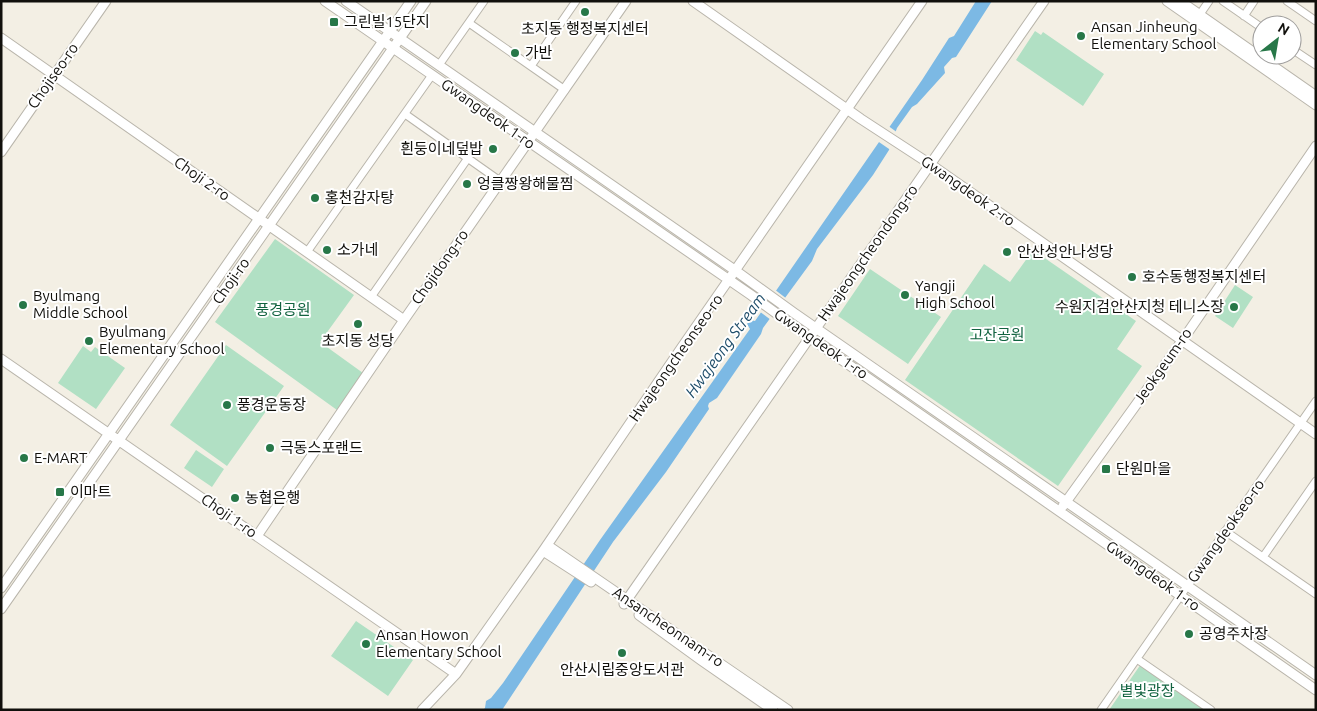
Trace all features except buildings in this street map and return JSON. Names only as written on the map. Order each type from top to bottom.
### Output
[{"type":"street","name":"Chojiseo-ro","points":[[1,152],[106,1]]},
{"type":"street","name":"Gwangdeok 1-ro","points":[[324,1],[789,321],[1316,690]]},
{"type":"street","name":"Gwangdeok 1-ro","points":[[346,1],[1316,675]]},
{"type":"street","name":"Choji-ro","points":[[1,588],[411,1]]},
{"type":"street","name":"Choji-ro","points":[[1,609],[426,1]]},
{"type":"street","points":[[439,66],[484,1]]},
{"type":"street","points":[[531,66],[576,1]]},
{"type":"street","name":"Chojidong-ro","points":[[257,536],[404,320],[626,1]]},
{"type":"street","name":"Gwangdeok 2-ro","points":[[693,1],[1316,434]]},
{"type":"street","name":"Hwajeongcheonseo-ro","points":[[422,710],[456,674],[545,548],[922,1]]},
{"type":"street","name":"Hwajeongcheondong-ro","points":[[625,602],[1044,1]]},
{"type":"street","points":[[1167,1],[1198,18],[1316,96]]},
{"type":"street","points":[[1180,1],[1198,18],[1316,105]]},
{"type":"street","points":[[1198,18],[1209,1]]},
{"type":"street","points":[[1223,1],[1252,21]]},
{"type":"street","points":[[1244,16],[1254,1]]},
{"type":"street","points":[[1287,1],[1316,21]]},
{"type":"street","points":[[468,23],[565,90]]},
{"type":"street","name":"Choji 2-ro","points":[[1,38],[404,320]]},
{"type":"street","points":[[1302,56],[1316,65]]},
{"type":"street","points":[[307,252],[432,75]]},
{"type":"street","points":[[405,114],[500,181]]},
{"type":"street","name":"Jeokgeum-ro","points":[[1060,511],[1182,340],[1316,146]]},
{"type":"street","points":[[371,297],[468,158]]},
{"type":"street","name":"Choji 1-ro","points":[[1,359],[456,674]]},
{"type":"street","name":"Gwangdeokseo-ro","points":[[1101,710],[1316,401]]},
{"type":"street","points":[[1263,557],[1316,481]]},
{"type":"street","points":[[1225,531],[1316,594]]},
{"type":"street","name":"Ansancheonnam-ro","points":[[545,548],[788,710]]},
{"type":"street","name":"Ansancheonnam-ro","points":[[625,602],[701,660],[773,710]]},
{"type":"street","points":[[1136,659],[1211,710]]},
{"type":"green space","points":[[1035,31],[1041,35],[1043,32],[1104,74],[1083,106],[1016,60]]},
{"type":"green space","name":"풍경공원","points":[[275,239],[354,295],[320,342],[363,373],[337,410],[215,322]]},
{"type":"green space","name":"고잔공원","points":[[1033,250],[1136,321],[1117,349],[1142,366],[1058,486],[905,380],[984,264],[1010,282]]},
{"type":"green space","points":[[870,269],[941,317],[908,364],[838,316]]},
{"type":"green space","name":"수원지검안산지청 테니스장","points":[[1235,285],[1253,297],[1233,328],[1215,316]]},
{"type":"green space","name":"풍경운동장","points":[[226,345],[284,386],[227,466],[170,425]]},
{"type":"green space","points":[[83,346],[91,352],[95,347],[125,368],[96,409],[58,383]]},
{"type":"green space","points":[[196,450],[224,469],[212,487],[184,468]]},
{"type":"green space","points":[[356,621],[413,660],[388,696],[331,656]]},
{"type":"green space","name":"별빛광장","points":[[1141,664],[1207,710],[1109,710]]},
{"type":"water","points":[[976,1],[992,1],[956,57],[952,58],[944,67],[945,73],[912,107],[897,128],[889,150],[873,175],[817,249],[812,261],[763,328],[761,334],[717,398],[709,403],[709,409],[666,472],[613,542],[502,710],[483,710],[486,701],[491,698],[503,683],[600,540],[750,329],[747,324],[750,320],[755,321],[949,38],[954,36]]},
{"type":"pier","points":[[887,125],[898,133],[892,151],[876,140]]},
{"type":"pier","points":[[774,289],[787,299],[771,320],[759,311]]},
{"type":"place","name":"초지동 행정복지센터","points":[[585,12]]},
{"type":"place","name":"그린빌15단지","points":[[334,22]]},
{"type":"place","name":"Ansan Jinheung Elementary School","points":[[1081,36]]},
{"type":"place","name":"가반","points":[[515,53]]},
{"type":"place","name":"흰둥이네덮밥","points":[[493,149]]},
{"type":"place","name":"엉클짱왕해물찜","points":[[467,184]]},
{"type":"place","name":"홍천감자탕","points":[[315,198]]},
{"type":"place","name":"소가네","points":[[327,250]]},
{"type":"place","name":"안산성안나성당","points":[[1007,252]]},
{"type":"place","name":"호수동행정복지센터","points":[[1132,277]]},
{"type":"place","name":"Yangji High School","points":[[905,295]]},
{"type":"place","name":"Byulmang Middle School","points":[[23,305]]},
{"type":"place","name":"수원지검안산지청 테니스장","points":[[1234,307]]},
{"type":"place","name":"초지동 성당","points":[[358,324]]},
{"type":"place","name":"Byulmang Elementary School","points":[[89,341]]},
{"type":"place","name":"풍경운동장","points":[[227,405]]},
{"type":"place","name":"극동스포랜드","points":[[270,448]]},
{"type":"place","name":"E-MART","points":[[24,458]]},
{"type":"place","name":"단원마을","points":[[1106,469]]},
{"type":"place","name":"이마트","points":[[60,492]]},
{"type":"place","name":"농협은행","points":[[235,498]]},
{"type":"place","name":"공영주차장","points":[[1189,634]]},
{"type":"place","name":"Ansan Howon Elementary School","points":[[366,644]]},
{"type":"place","name":"안산시립중앙도서관","points":[[622,653]]},
{"type":"water label","name":"Hwajeong Stream","points":[[725,345]]}]
